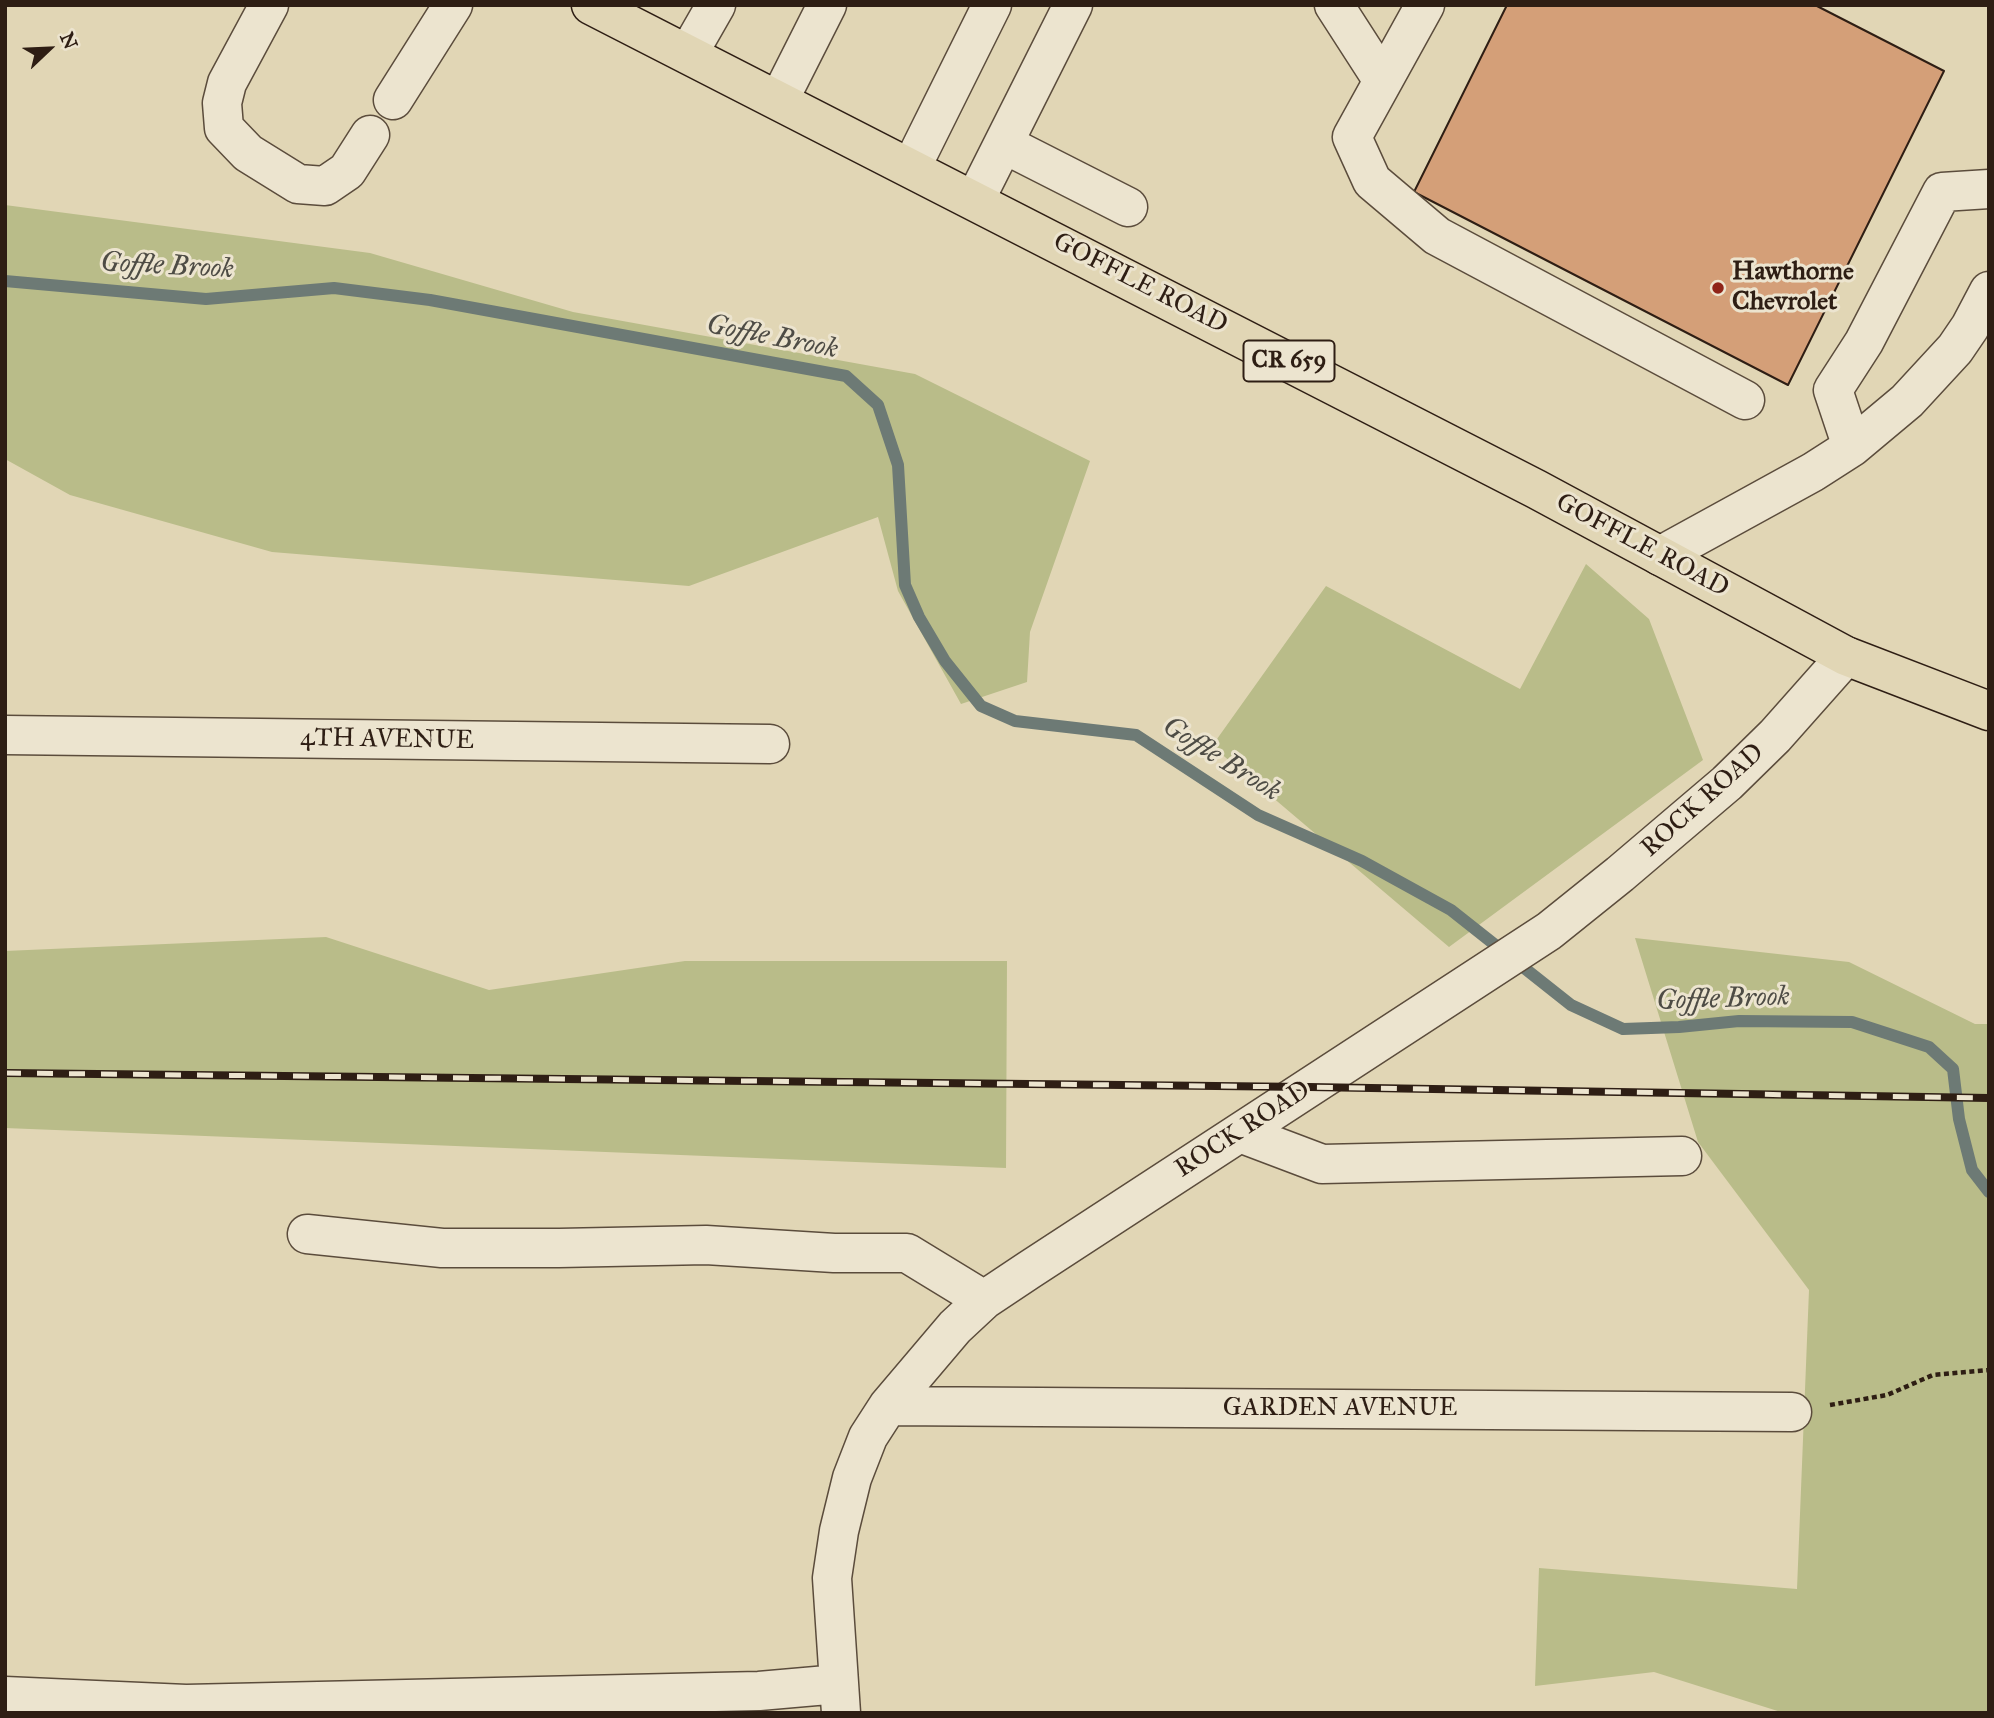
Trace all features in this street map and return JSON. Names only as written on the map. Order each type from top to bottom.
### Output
[{"type":"main road","name":"GOFFLE ROAD","points":[[591,5],[1536,489],[1846,656],[1989,711]]},
{"type":"street","points":[[269,5],[227,83],[222,103],[224,128],[248,153],[298,184],[325,186],[347,171],[370,135]]},
{"type":"street","points":[[393,100],[453,5]]},
{"type":"street","points":[[688,54],[716,5]]},
{"type":"street","points":[[779,100],[827,5]]},
{"type":"street","points":[[911,167],[992,5]]},
{"type":"street","points":[[975,200],[1073,5]]},
{"type":"street","points":[[1334,5],[1383,81]]},
{"type":"street","points":[[1425,5],[1352,136],[1372,181],[1437,236],[1745,400]]},
{"type":"street","points":[[1004,144],[1128,207]]},
{"type":"street","points":[[1852,447],[1833,390],[1864,342],[1942,192],[1989,189]]},
{"type":"street","points":[[1660,556],[1813,472],[1852,447],[1907,401],[1955,349],[1986,305]]},
{"type":"street","name":"ROCK ROAD","points":[[840,1698],[832,1578],[839,1531],[852,1478],[868,1437],[888,1406],[955,1327],[984,1300],[1549,931],[1737,773],[1775,736],[1846,656]]},
{"type":"street","name":"4TH AVENUE","points":[[5,735],[769,744]]},
{"type":"street","points":[[1240,1133],[1322,1164],[1682,1156]]},
{"type":"street","points":[[307,1234],[442,1248],[706,1245],[834,1253],[907,1253],[984,1300]]},
{"type":"street","name":"GARDEN AVENUE","points":[[888,1406],[1792,1412]]},
{"type":"street","points":[[5,1696],[186,1708],[581,1704],[759,1691],[840,1698]]},
{"type":"path","points":[[1792,1412],[1887,1395],[1933,1375],[1989,1370]]},
{"type":"green space","points":[[5,205],[370,253],[573,312],[915,374],[1090,461],[1030,632],[1027,682],[961,704],[898,591],[878,517],[689,586],[272,552],[70,495],[5,459]]},
{"type":"green space","points":[[1586,564],[1649,619],[1703,760],[1449,947],[1212,746],[1326,586],[1520,689]]},
{"type":"green space","points":[[326,937],[489,990],[685,961],[1007,961],[1006,1168],[5,1128],[5,951]]},
{"type":"green space","points":[[1635,938],[1849,962],[1975,1024],[1989,1024],[1989,1713],[1784,1713],[1654,1672],[1535,1686],[1539,1568],[1797,1589],[1809,1290],[1698,1142]]},
{"type":"building","name":"Hawthorne Chevrolet","points":[[1507,5],[1815,5],[1944,71],[1788,385],[1414,192]]},
{"type":"waterway","name":"Goffle Brook","points":[[5,281],[206,299],[334,288],[430,300],[846,376],[878,405],[898,465],[905,585],[919,617],[945,661],[981,706],[1015,721],[1136,735],[1258,815],[1362,861],[1451,910],[1571,1005],[1623,1029],[1739,1021],[1852,1022],[1929,1047],[1953,1069],[1959,1119],[1972,1170],[1989,1192]]},
{"type":"railway","points":[[5,1073],[1309,1087],[1989,1098]]},
{"type":"place","name":"Hawthorne Chevrolet","points":[[1718,288]]}]
